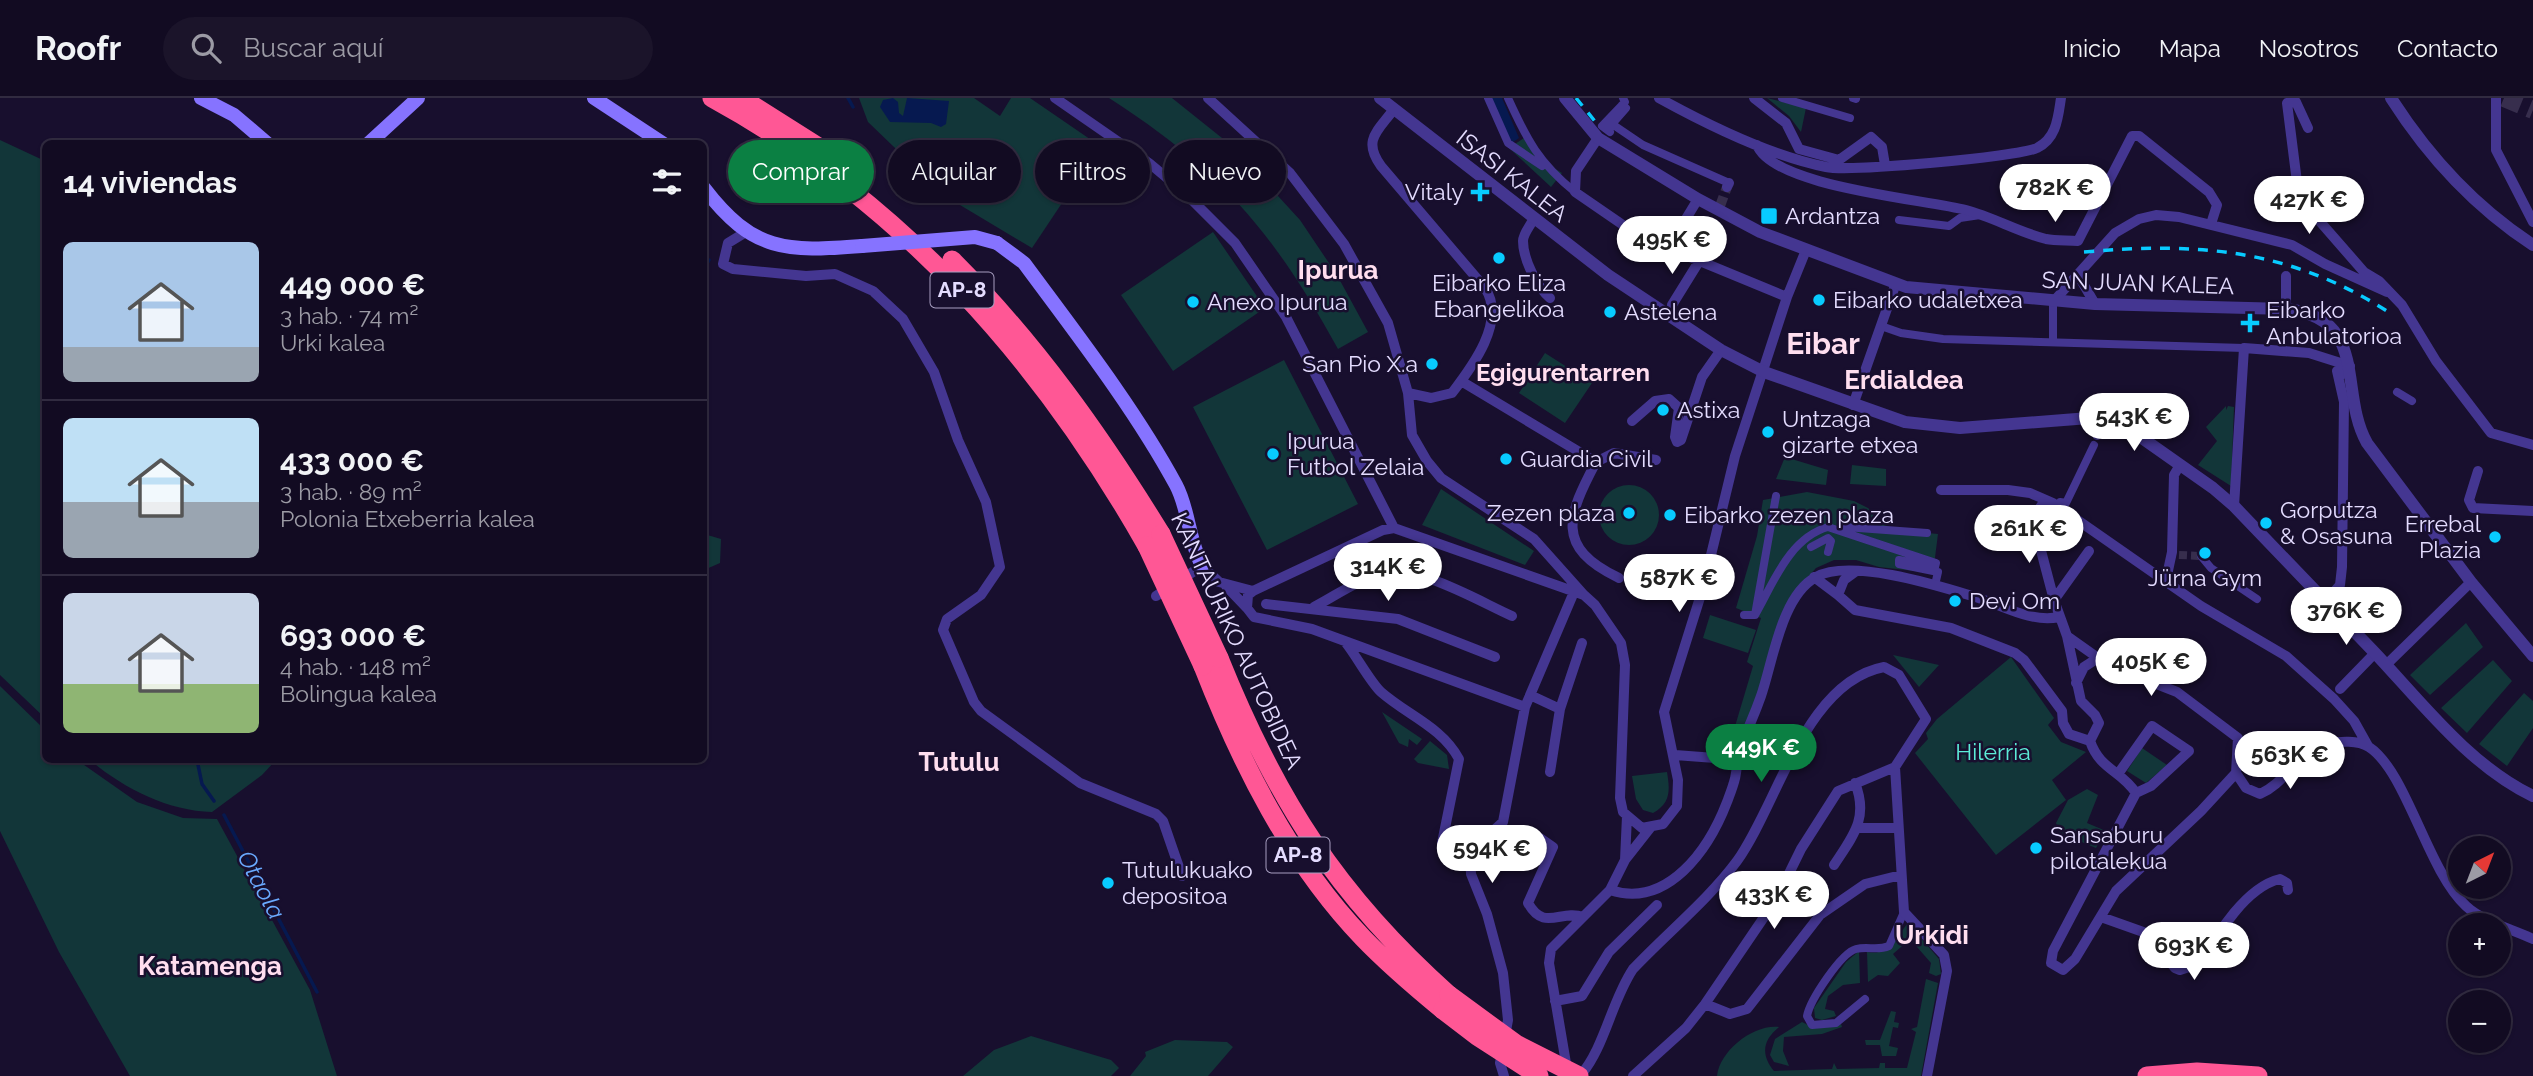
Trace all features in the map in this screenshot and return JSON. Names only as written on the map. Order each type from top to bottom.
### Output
[{"type":"highway","name":"KANTAURIKO AUTOBIDEA","points":[[712,98],[808,157],[872,206],[945,271],[999,331],[1154,540]]},
{"type":"highway","name":"KANTAURIKO AUTOBIDEA","points":[[741,98],[817,146],[903,214],[953,261],[1009,320],[1063,386],[1105,444],[1211,662],[1309,839],[1373,922],[1477,1037],[1539,1076]]},
{"type":"highway","name":"KANTAURIKO AUTOBIDEA","points":[[1446,1002],[1516,1044],[1580,1076]]},
{"type":"highway","points":[[2147,1076],[2197,1072],[2258,1076]]},
{"type":"main road","points":[[201,98],[234,115],[263,140]]},
{"type":"main road","points":[[372,140],[418,98]]},
{"type":"main road","points":[[594,98],[658,140]]},
{"type":"main road","points":[[707,191],[746,232],[778,247],[814,250],[975,237],[997,243],[1024,263],[1145,435],[1183,499],[1187,528],[1202,566]]},
{"type":"street","points":[[1055,98],[1149,163],[1228,236],[1271,291],[1394,528]]},
{"type":"street","points":[[1208,98],[1280,163],[1329,222],[1388,323],[1408,393],[1412,435],[1437,473],[1534,539],[1579,593],[1610,623],[1621,643],[1625,693],[1620,798],[1627,816],[1625,860]]},
{"type":"street","name":"ISASI KALEA","points":[[1380,98],[1533,220],[1608,275],[1721,350],[1764,372],[1905,422],[1960,428],[2089,418],[2142,438],[2234,506],[2448,730],[2514,787],[2533,796]]},
{"type":"street","points":[[1488,98],[1508,143],[1639,236],[1698,263],[1787,297]]},
{"type":"street","points":[[1508,98],[1531,148],[1547,169]]},
{"type":"street","name":"SAN JUAN KALEA","points":[[1565,98],[1604,135],[1698,199],[1760,232],[1896,283],[1969,295],[2053,302],[2308,311],[2321,318],[2336,334],[2350,366]]},
{"type":"street","points":[[1659,98],[1757,145],[1825,167],[1843,170],[2003,155],[2036,149],[2054,131],[2061,98]]},
{"type":"street","points":[[1754,98],[1786,123],[1798,149],[1805,153],[1839,160],[1871,137],[1882,147],[1885,165]]},
{"type":"street","points":[[1782,98],[1850,118]]},
{"type":"street","points":[[2391,98],[2409,126],[2481,207],[2533,245]]},
{"type":"street","points":[[2496,98],[2496,150],[2533,222]]},
{"type":"street","points":[[1575,192],[1576,171],[1604,135],[1602,126],[1623,101],[1626,108],[1612,124],[1643,145],[1728,185]]},
{"type":"street","points":[[2308,128],[2296,102],[2287,103],[2297,182],[2316,217],[2364,272],[2379,281],[2402,304],[2436,361],[2491,433],[2533,445]]},
{"type":"street","points":[[1394,109],[1372,139],[1371,150],[1381,166],[1490,295],[1492,324],[1452,393],[1444,397],[1408,393]]},
{"type":"street","points":[[1757,145],[1760,154],[1774,162],[1845,190],[1918,199],[1980,215],[2046,239],[2078,241],[2132,136],[2139,135],[2209,192],[2217,205],[2211,225]]},
{"type":"street","points":[[1667,250],[1698,199]]},
{"type":"street","points":[[1899,220],[1949,226],[1960,218],[1980,215]]},
{"type":"street","points":[[2053,341],[2053,302],[2106,241],[2139,219],[2156,215],[2179,217],[2292,245],[2325,264],[2390,293]]},
{"type":"street","points":[[1533,220],[1523,239],[1525,252],[1540,289],[1550,298]]},
{"type":"street","points":[[746,232],[728,243],[723,264],[733,269],[835,274],[873,291],[903,319],[934,372],[958,440],[986,502],[998,556],[1000,567],[994,580],[981,595],[947,619],[943,629],[974,702],[981,711],[1080,783],[1156,814],[1163,821],[1182,876]]},
{"type":"street","points":[[1627,816],[1642,828],[1651,827],[1669,819],[1677,806],[1680,793],[1675,755],[1664,712],[1703,588],[1735,456],[1787,297],[1806,250]]},
{"type":"street","points":[[1672,305],[1698,263]]},
{"type":"street","points":[[2083,268],[2081,280],[2095,304]]},
{"type":"street","points":[[2286,275],[2286,309]]},
{"type":"street","points":[[1853,405],[1896,283]]},
{"type":"street","points":[[1881,326],[1901,333],[1943,339],[2244,348],[2309,353],[2332,363],[2350,366]]},
{"type":"street","points":[[2234,506],[2244,348]]},
{"type":"street","points":[[1632,421],[1655,401],[1669,400],[1679,408],[1675,437],[1677,442],[1681,440],[1702,377],[1721,350]]},
{"type":"street","points":[[2326,601],[2340,585],[2342,567],[2344,402],[2340,376],[2332,363]]},
{"type":"street","points":[[2340,376],[2350,366]]},
{"type":"street","points":[[2350,366],[2360,431],[2383,466],[2471,582],[2533,656]]},
{"type":"street","points":[[1461,381],[1596,462]]},
{"type":"street","points":[[2397,392],[2412,401]]},
{"type":"street","points":[[2097,436],[2099,421]]},
{"type":"street","points":[[2058,506],[2060,502],[2066,503],[2094,445]]},
{"type":"street","points":[[1619,578],[1587,556],[1573,534],[1575,501],[1596,462],[1614,453],[1656,460]]},
{"type":"street","points":[[2166,580],[2175,553],[2174,475],[2180,465]]},
{"type":"street","points":[[2477,471],[2466,489],[2473,508],[2533,511]]},
{"type":"street","points":[[1941,490],[2008,490],[2030,493],[2058,506],[2201,606],[2272,646],[2334,699],[2354,721],[2368,746],[2390,769],[2424,841],[2465,905],[2480,917],[2533,939]]},
{"type":"street","points":[[1755,615],[1776,496]]},
{"type":"street","points":[[2045,500],[2036,514],[2034,524],[2059,617],[2067,636],[2081,701],[2099,723],[2090,741],[2095,757],[2118,774],[2136,793]]},
{"type":"street","points":[[1755,615],[1777,572],[1791,554],[1819,530],[1835,527],[1927,533]]},
{"type":"street","points":[[1835,527],[1936,563],[1935,567],[1899,560],[1899,564],[1938,572],[1936,585]]},
{"type":"street","points":[[1247,608],[1248,594],[1257,589],[1383,530],[1394,528],[1579,593]]},
{"type":"street","points":[[1811,547],[1828,538],[1831,541],[1828,552]]},
{"type":"street","points":[[2054,600],[2089,551]]},
{"type":"street","points":[[2201,556],[2211,568],[2257,599]]},
{"type":"street","points":[[1156,596],[1202,566],[1223,583],[1254,617],[1312,629],[1525,708]]},
{"type":"street","points":[[1546,581],[1555,574],[1557,566]]},
{"type":"street","points":[[1610,890],[1631,895],[1649,891],[1683,872],[1704,849],[1719,821],[1738,768],[1736,755],[1762,695],[1784,622],[1795,599],[1814,577],[1835,570],[1936,585],[2041,620],[2059,617]]},
{"type":"street","points":[[1314,607],[1379,573],[1398,572],[1432,580],[1512,616]]},
{"type":"street","points":[[1840,597],[1844,580],[1855,572]]},
{"type":"street","points":[[1814,577],[1855,610],[1951,628],[2015,653],[2024,660],[2062,711],[2068,734],[2090,741]]},
{"type":"street","points":[[2386,665],[2471,582]]},
{"type":"street","points":[[1223,583],[1257,589]]},
{"type":"street","points":[[1257,589],[1259,599],[1266,604],[1314,607],[1398,619],[1495,657]]},
{"type":"street","points":[[1504,1076],[1500,1063],[1508,1020],[1503,973],[1487,914],[1471,874],[1470,852],[1503,822],[1525,708],[1579,593]]},
{"type":"street","points":[[1260,619],[1260,610],[1266,604]]},
{"type":"street","points":[[1744,615],[1755,615]]},
{"type":"street","points":[[2067,636],[2098,658],[2135,678],[2177,692],[2208,717],[2228,727],[2238,738],[2238,762],[2236,773],[2201,811],[2116,891],[2076,959],[2063,970],[2052,963],[2053,951],[2136,793],[2151,786],[2189,751],[2152,726],[2118,774]]},
{"type":"street","points":[[1343,640],[1362,662],[1379,690],[1451,744],[1459,759],[1442,843],[1447,852],[1469,861]]},
{"type":"street","points":[[1550,772],[1560,709],[1582,643]]},
{"type":"street","points":[[2340,689],[2375,653]]},
{"type":"street","points":[[2076,682],[2084,667],[2098,658]]},
{"type":"street","points":[[1580,1076],[1590,1064],[1622,985],[1633,968],[1735,863],[1811,723],[1857,679],[1884,667],[1899,675],[1926,719],[1895,767],[1838,791],[1801,849],[1769,912],[1705,1004],[1686,1028],[1633,1076]]},
{"type":"street","points":[[1530,695],[1560,709]]},
{"type":"street","points":[[2236,773],[2246,788],[2260,794],[2272,789],[2304,755],[2325,745],[2344,741],[2368,746]]},
{"type":"street","points":[[1675,755],[1724,758],[1736,755]]},
{"type":"street","points":[[1865,999],[1848,1016],[1836,1023],[1812,1025],[1807,1016],[1813,1001],[1841,959],[1857,949],[1880,950],[1889,946],[1904,912],[1895,767]]},
{"type":"street","points":[[1834,865],[1857,828],[1862,799],[1855,783]]},
{"type":"street","points":[[1569,1076],[1549,963],[1551,948],[1610,890],[1625,860],[1651,827]]},
{"type":"street","points":[[1857,828],[1898,828]]},
{"type":"street","points":[[1540,838],[1553,847],[1528,903],[1533,912],[1550,920],[1574,914],[1583,917]]},
{"type":"street","points":[[1705,1004],[1730,1014],[1747,1009],[1819,915],[1865,884],[1901,875]]},
{"type":"street","points":[[2101,917],[2146,933],[2175,968],[2180,970],[2201,963],[2220,930],[2256,888],[2280,879],[2287,883],[2288,890]]},
{"type":"street","points":[[1555,1001],[1582,996],[1609,952],[1657,905]]},
{"type":"street","points":[[1904,912],[1944,955],[1947,971],[1927,1076]]},
{"type":"green space","points":[[859,98],[974,98],[1000,116],[1011,98],[1030,98],[1091,140],[1035,140],[1035,203],[1062,203],[1032,248],[957,203],[1021,203],[1021,140],[888,141],[868,122]]},
{"type":"green space","points":[[1109,98],[1172,98],[1224,140],[1168,140]]},
{"type":"green space","points":[[1767,98],[1806,108],[1801,132],[1789,116]]},
{"type":"green space","points":[[1524,138],[1543,161],[1562,173],[1551,187],[1509,148]]},
{"type":"green space","points":[[0,140],[42,160],[42,715],[0,675]]},
{"type":"green space","points":[[1237,203],[1284,203],[1300,220],[1337,275],[1368,332],[1338,349],[1291,271]]},
{"type":"green space","name":"Anexo Ipurua","points":[[1213,232],[1265,308],[1173,371],[1121,295]]},
{"type":"green space","points":[[1545,353],[1592,383],[1565,423],[1519,393]]},
{"type":"green space","points":[[1284,360],[1358,504],[1267,550],[1193,407]]},
{"type":"green space","points":[[2226,406],[2226,410],[2228,406],[2234,407],[2231,486],[2198,465],[2217,441],[2206,427]]},
{"type":"green space","points":[[1785,457],[1828,470],[1826,485],[1776,479]]},
{"type":"green space","points":[[1852,465],[1886,469],[1886,486],[1850,484]]},
{"type":"green space","name":"Zezen plaza","points":[[1629,485],[1646,490],[1654,498],[1659,515],[1654,532],[1646,540],[1629,545],[1612,540],[1604,532],[1599,515],[1604,498],[1612,490]]},
{"type":"green space","points":[[1441,489],[1534,551],[1525,565],[1422,525]]},
{"type":"green space","points":[[1807,492],[1854,501],[1868,508],[1885,525],[1897,530],[1938,534],[1933,573],[1879,567],[1856,560],[1834,560],[1816,568],[1797,589],[1753,712],[1739,732],[1733,733],[1753,666],[1747,662],[1761,618],[1736,608],[1757,536],[1763,500]]},
{"type":"green space","points":[[707,535],[721,539],[720,563],[707,569]]},
{"type":"green space","points":[[1710,615],[1756,630],[1748,653],[1703,638]]},
{"type":"green space","points":[[2466,623],[2483,647],[2430,695],[2410,675]]},
{"type":"green space","points":[[1893,655],[1939,665],[1919,687]]},
{"type":"green space","name":"Hilerria","points":[[2011,657],[2054,718],[2048,725],[2061,742],[2086,752],[2052,780],[2066,800],[1996,855],[1915,753],[1928,739],[1926,733],[1937,719]]},
{"type":"green space","points":[[2493,660],[2512,681],[2467,733],[2441,708]]},
{"type":"green space","points":[[0,686],[42,727],[42,763],[81,763],[137,802],[183,818],[217,819],[310,990],[337,1076],[130,1076],[59,952],[0,831]]},
{"type":"green space","points":[[2524,693],[2533,701],[2533,728],[2507,766],[2479,744]]},
{"type":"green space","points":[[1382,712],[1422,739],[1417,745],[1409,739],[1408,747],[1399,743]]},
{"type":"green space","points":[[1430,741],[1447,755],[1449,769],[1418,763],[1414,759]]},
{"type":"green space","points":[[2142,748],[2167,765],[2146,783],[2127,771]]},
{"type":"green space","points":[[94,763],[273,763],[262,775],[212,812],[195,811],[147,796]]},
{"type":"green space","points":[[1667,772],[1669,790],[1663,805],[1653,813],[1643,810],[1636,799],[1632,776]]},
{"type":"green space","points":[[2087,789],[2098,795],[2087,823],[2106,831],[2096,848],[2060,833],[2056,823],[2068,800]]},
{"type":"green space","points":[[1908,923],[1939,959],[1941,974],[1936,976],[1929,973],[1931,963],[1910,939],[1893,954],[1900,963],[1888,976],[1878,975],[1868,982],[1867,952],[1875,953],[1887,949]]},
{"type":"green space","points":[[1859,951],[1860,983],[1843,985],[1828,996],[1825,1009],[1834,1011],[1836,1016],[1822,1020],[1815,1018],[1814,1008],[1846,962]]},
{"type":"green space","points":[[1926,979],[1938,983],[1921,1076],[1717,1076],[1724,1057],[1731,1048],[1749,1034],[1769,1027],[1779,1027],[1769,1038],[1765,1048],[1765,1054],[1774,1071],[1832,1069],[1834,1063],[1837,1069],[1879,1068],[1880,1063],[1885,1063],[1885,1068],[1907,1068],[1916,1032],[1911,1029],[1917,1027]]},
{"type":"green space","points":[[1891,1011],[1896,1012],[1894,1022],[1899,1023],[1898,1028],[1893,1027],[1889,1046],[1898,1048],[1896,1056],[1882,1056],[1880,1045],[1866,1045],[1865,1040],[1880,1040]]},
{"type":"green space","points":[[1802,1022],[1810,1026],[1841,1024],[1842,1027],[1822,1034],[1784,1037],[1783,1051],[1789,1066],[1774,1062],[1770,1055],[1775,1039]]},
{"type":"green space","points":[[1031,1036],[1111,1060],[1119,1068],[1111,1076],[963,1076],[994,1050]]},
{"type":"green space","points":[[1175,1040],[1227,1042],[1233,1047],[1208,1076],[1130,1076],[1146,1056],[1145,1052]]},
{"type":"shaded area","points":[[893,98],[898,102],[899,113],[903,116],[907,98],[949,101],[946,124],[941,127],[931,123],[890,122],[880,107],[883,100]]},
{"type":"shaded area","points":[[1492,98],[1502,98],[1519,138],[1510,144]]},
{"type":"waterway","points":[[848,98],[853,107]]},
{"type":"waterway","name":"Otaola","points":[[198,763],[202,784],[214,801]]},
{"type":"waterway","name":"Otaola","points":[[224,815],[317,992]]},
{"type":"tunnel","points":[[2504,98],[2533,110]]},
{"type":"tunnel","points":[[1720,206],[1727,187]]},
{"type":"tunnel","points":[[2179,555],[2201,556]]},
{"type":"railway","points":[[1576,98],[1598,125]]},
{"type":"railway","points":[[2084,252],[2166,248],[2242,254],[2314,274],[2351,290],[2387,311]]},
{"type":"place","name":"Vitaly","points":[[1480,192]]},
{"type":"place","name":"Ardantza","points":[[1769,216]]},
{"type":"place","name":"Eibarko Eliza Ebangelikoa","points":[[1499,258]]},
{"type":"place","name":"Eibarko udaletxea","points":[[1819,300]]},
{"type":"place","name":"Anexo Ipurua","points":[[1193,302]]},
{"type":"place","name":"Astelena","points":[[1610,312]]},
{"type":"place","name":"Eibarko Anbulatorioa","points":[[2250,323]]},
{"type":"place","name":"San Pio X.a","points":[[1432,364]]},
{"type":"place","name":"Astixa","points":[[1663,410]]},
{"type":"place","name":"Untzaga gizarte etxea","points":[[1768,432]]},
{"type":"place","name":"Ipurua Futbol Zelaia","points":[[1273,454]]},
{"type":"place","name":"Guardia Civil","points":[[1506,459]]},
{"type":"place","name":"Zezen plaza","points":[[1629,513]]},
{"type":"place","name":"Eibarko zezen plaza","points":[[1670,515]]},
{"type":"place","name":"Gorputza & Osasuna","points":[[2266,523]]},
{"type":"place","name":"Errebal Plazia","points":[[2495,537]]},
{"type":"place","name":"Jürna Gym","points":[[2205,553]]},
{"type":"place","name":"Devi Om","points":[[1955,601]]},
{"type":"place","name":"Sansaburu pilotalekua","points":[[2036,848]]},
{"type":"place","name":"Tutulukuako depositoa","points":[[1108,883]]},
{"type":"district","name":"Ipurua","points":[[1338,270]]},
{"type":"district","name":"Eibar","points":[[1823,344]]},
{"type":"district","name":"Egigurentarren","points":[[1563,373]]},
{"type":"district","name":"Erdialdea","points":[[1904,380]]},
{"type":"district","name":"Tutulu","points":[[959,762]]},
{"type":"district","name":"Urkidi","points":[[1932,935]]},
{"type":"district","name":"Katamenga","points":[[210,966]]}]
